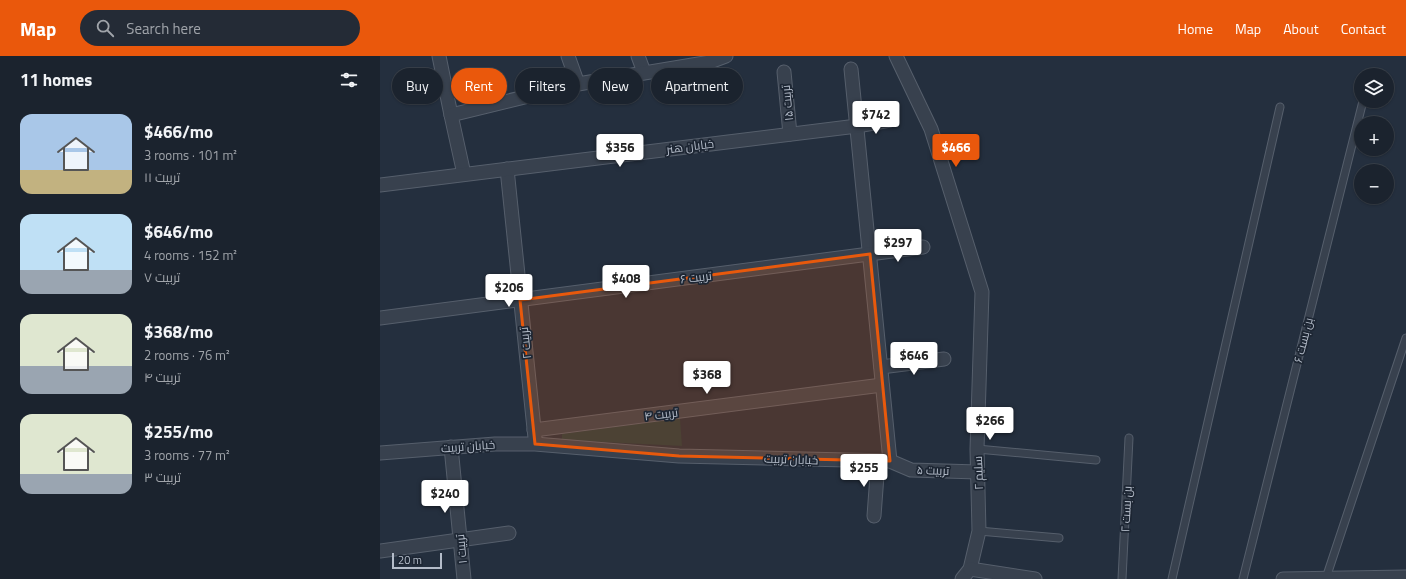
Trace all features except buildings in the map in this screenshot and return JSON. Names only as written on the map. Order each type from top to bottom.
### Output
[{"type":"street","points":[[439,56],[464,174]]},
{"type":"street","points":[[568,56],[572,68]]},
{"type":"street","points":[[638,56],[644,72]]},
{"type":"street","points":[[580,84],[726,56]]},
{"type":"street","name":"سلیم ۲","points":[[896,56],[931,129],[982,292],[977,449],[979,531],[966,574]]},
{"type":"street","points":[[851,69],[882,385],[884,462],[874,516]]},
{"type":"street","name":"تربیت ۱۵","points":[[784,72],[790,134]]},
{"type":"street","points":[[451,115],[515,99]]},
{"type":"street","name":"خیابان هنر","points":[[380,184],[857,126],[890,120]]},
{"type":"street","name":"تربیت ۲","points":[[506,169],[535,444]]},
{"type":"street","name":"تربیت ۶","points":[[380,318],[923,247]]},
{"type":"street","points":[[881,367],[944,359]]},
{"type":"street","name":"تربیت ۴","points":[[534,430],[882,385]]},
{"type":"street","name":"خیابان تربیت","points":[[380,453],[495,444],[535,444],[679,456],[884,462]]},
{"type":"street","name":"تربیت ۱","points":[[451,447],[464,579]]},
{"type":"street","name":"تربیت ۵","points":[[884,462],[911,470],[978,472]]},
{"type":"street","points":[[380,551],[509,533]]},
{"type":"street","points":[[966,574],[1035,579]]},
{"type":"street","points":[[1283,579],[1406,577]]},
{"type":"lane","points":[[1172,579],[1280,106]]},
{"type":"lane","name":"بن بست ۶","points":[[1243,579],[1361,108]]},
{"type":"lane","points":[[1326,578],[1406,338]]},
{"type":"lane","name":"بن بست ۲","points":[[1122,579],[1129,438]]},
{"type":"lane","points":[[977,449],[1096,460]]},
{"type":"lane","points":[[979,531],[1060,538]]},
{"type":"highlighted area","points":[[870,254],[890,461],[679,456],[535,444],[520,300]]},
{"type":"green space","points":[[680,418],[682,446],[562,440],[562,434]]}]
